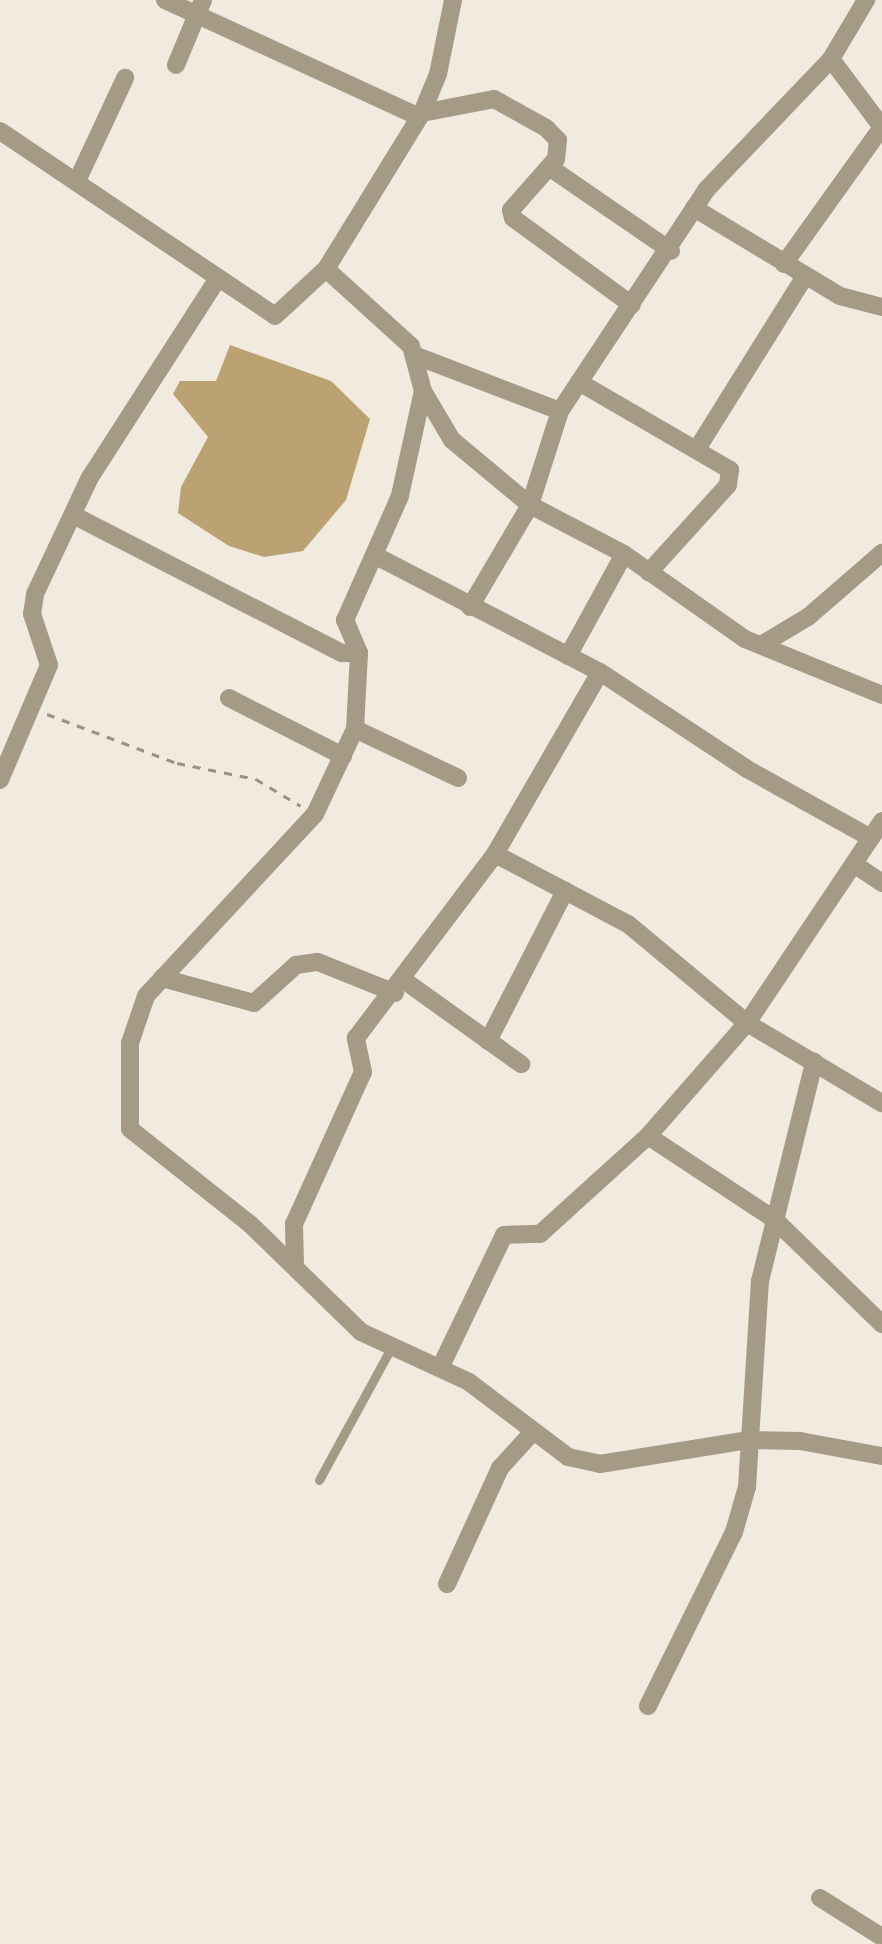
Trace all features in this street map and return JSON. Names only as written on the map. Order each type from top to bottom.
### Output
[{"type":"street","points":[[164,0],[200,8],[420,115],[477,99],[510,102],[558,140],[549,167],[511,210],[513,218],[632,305]]},
{"type":"street","points":[[0,131],[275,316],[326,269],[420,115],[438,74],[453,0]]},
{"type":"street","points":[[470,607],[530,505],[560,411],[671,250],[694,208],[831,59],[866,0]]},
{"type":"street","points":[[176,66],[200,8]]},
{"type":"street","points":[[784,264],[882,128],[831,59]]},
{"type":"street","points":[[77,181],[125,78]]},
{"type":"street","points":[[549,167],[671,250]]},
{"type":"street","points":[[694,208],[840,296],[882,307]]},
{"type":"street","points":[[326,269],[414,355],[560,411]]},
{"type":"street","points":[[697,449],[804,276]]},
{"type":"street","points":[[0,780],[50,657],[31,604],[89,479],[217,280]]},
{"type":"street","points":[[414,355],[424,392],[452,440],[530,505],[624,554],[761,645],[882,696]]},
{"type":"street","points":[[579,382],[726,466],[728,485],[649,572]]},
{"type":"street","points":[[424,392],[400,496],[345,620],[360,653],[355,729],[315,814],[162,978],[137,1014],[130,1043],[130,1129],[295,1266],[360,1332],[441,1366],[531,1434],[568,1456],[600,1464],[749,1440],[800,1441],[882,1456]]},
{"type":"street","points":[[75,516],[342,653],[360,653]]},
{"type":"street","points":[[761,645],[808,617],[882,553]]},
{"type":"street","points":[[568,656],[624,554]]},
{"type":"street","points":[[376,556],[600,672],[748,769],[871,838]]},
{"type":"street","points":[[295,1266],[294,1224],[363,1072],[356,1038],[400,987],[495,854],[600,672]]},
{"type":"street","points":[[230,698],[343,756]]},
{"type":"street","points":[[355,729],[458,778]]},
{"type":"street","points":[[441,1366],[504,1236],[540,1234],[648,1136],[747,1022],[882,820]]},
{"type":"street","points":[[495,854],[628,924],[747,1022],[882,1103]]},
{"type":"street","points":[[854,864],[882,884]]},
{"type":"street","points":[[488,1041],[565,891]]},
{"type":"street","points":[[162,978],[254,1003],[296,965],[318,962],[400,987],[520,1064]]},
{"type":"street","points":[[648,1706],[734,1532],[747,1487],[760,1281],[814,1062]]},
{"type":"street","points":[[648,1136],[774,1220],[882,1324]]},
{"type":"street","points":[[447,1584],[500,1468],[531,1434]]},
{"type":"street","points":[[820,1898],[882,1937]]},
{"type":"lane","points":[[319,1480],[393,1346]]},
{"type":"path","points":[[31,708],[178,763],[256,779],[315,814]]},
{"type":"shaded area","points":[[230,345],[331,381],[370,419],[346,500],[303,551],[264,557],[229,546],[178,513],[181,487],[208,437],[173,394],[180,381],[216,381]]}]
